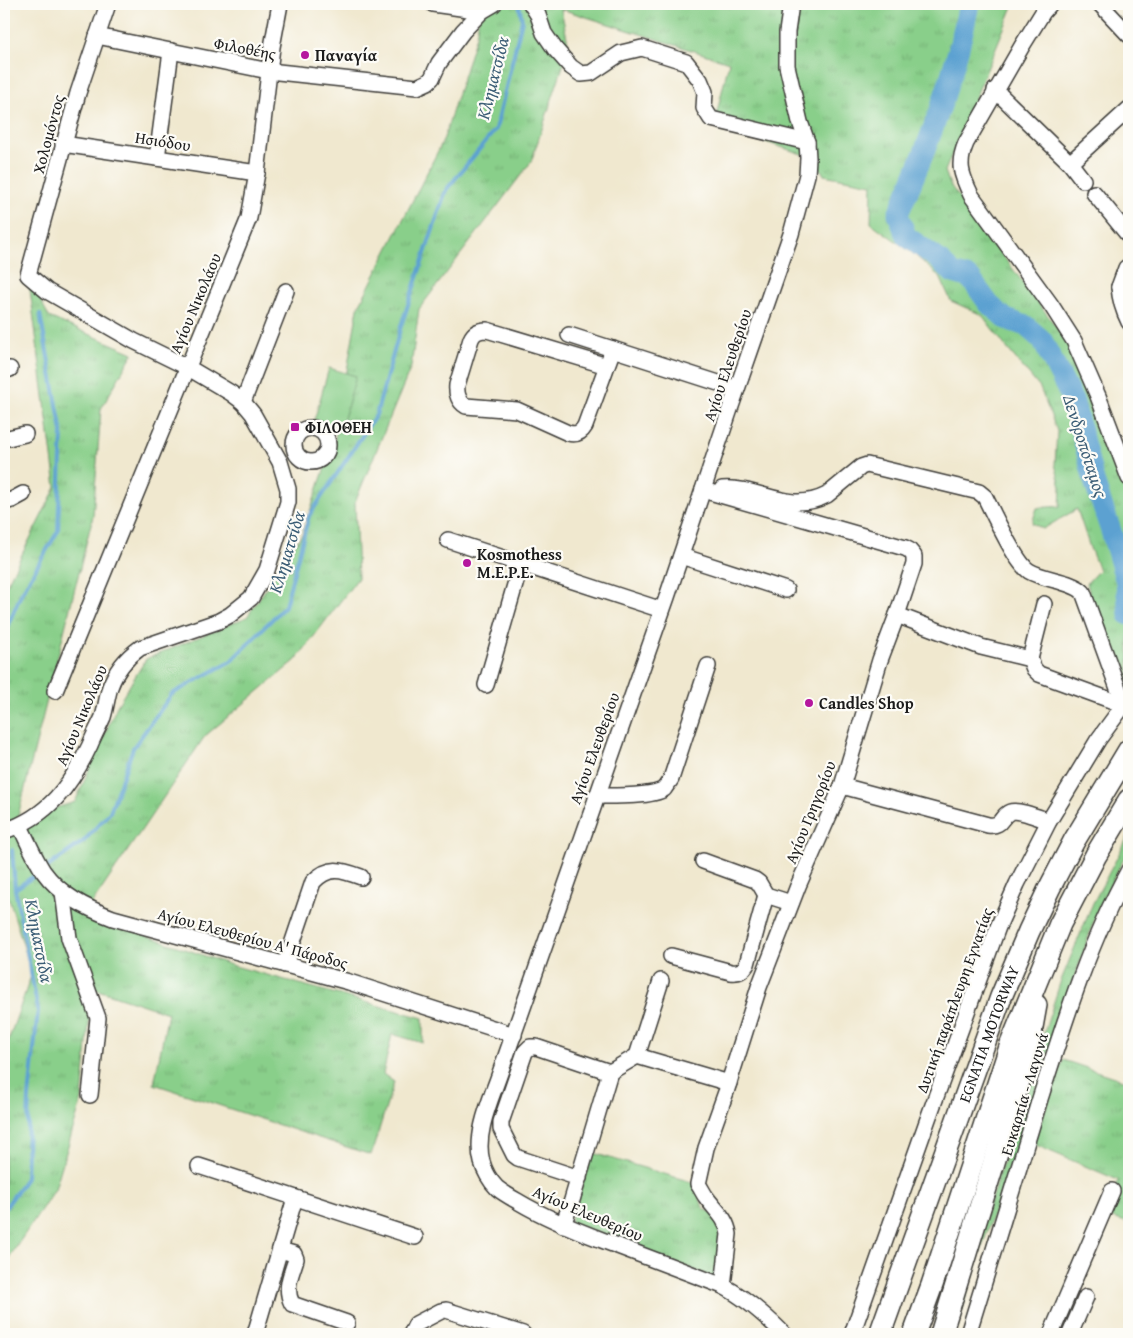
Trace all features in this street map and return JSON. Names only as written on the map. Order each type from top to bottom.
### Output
[{"type":"highway","name":"EGNATIA MOTORWAY","points":[[880,1334],[1001,997],[1029,931],[1074,841],[1129,750]]},
{"type":"highway","name":"EGNATIA MOTORWAY","points":[[914,1334],[932,1285],[1011,1044],[1060,924],[1096,855],[1129,800]]},
{"type":"highway","points":[[942,1334],[1027,1055],[1042,968]]},
{"type":"street","name":"Χολομόντος","points":[[108,4],[78,93],[28,276],[47,292],[134,341],[187,368]]},
{"type":"street","name":"Αγίου Νικολάου","points":[[4,831],[20,826],[47,808],[58,798],[75,775],[103,716],[114,677],[129,656],[140,648],[219,621],[230,615],[251,598],[267,570],[288,502],[288,489],[280,462],[253,414],[243,402],[187,368],[246,228],[257,173],[272,47],[280,4]]},
{"type":"street","points":[[433,4],[488,7]]},
{"type":"street","points":[[530,4],[538,15],[544,33],[554,49],[571,67],[581,74],[591,73],[621,53],[642,48],[686,62],[700,80],[705,92],[704,108],[711,118],[807,142]]},
{"type":"street","name":"Αγίου Ελευθερίου","points":[[784,1334],[731,1290],[563,1225],[497,1188],[488,1176],[482,1163],[480,1143],[483,1125],[791,234],[807,175],[807,142],[800,122],[787,66],[791,4]]},
{"type":"street","points":[[1050,4],[1043,12],[995,90],[966,142],[961,153],[960,162],[963,180],[971,195],[1051,305],[1074,341],[1098,396],[1129,478]]},
{"type":"street","points":[[1100,4],[1129,35]]},
{"type":"street","name":"Φιλοθέης","points":[[97,36],[269,71],[417,87],[432,78],[439,63],[463,31],[488,7]]},
{"type":"street","points":[[157,158],[171,51]]},
{"type":"street","points":[[995,90],[1070,162],[1084,180]]},
{"type":"street","points":[[1070,162],[1129,109]]},
{"type":"street","name":"Ησιόδου","points":[[64,144],[257,173]]},
{"type":"street","points":[[1094,193],[1129,236]]},
{"type":"street","points":[[1129,266],[1126,268],[1124,289],[1120,299],[1129,322]]},
{"type":"street","points":[[243,402],[286,291]]},
{"type":"street","points":[[606,366],[487,330],[479,331],[475,332],[471,339],[457,385],[457,392],[460,401],[466,406],[516,410],[568,433],[576,434],[585,426],[613,349]]},
{"type":"street","points":[[568,335],[737,389]]},
{"type":"street","points":[[55,691],[187,368]]},
{"type":"street","points":[[4,439],[25,434]]},
{"type":"street","points":[[280,462],[295,452]]},
{"type":"street","points":[[703,490],[734,488],[781,501],[810,501],[827,496],[860,467],[867,466],[979,492],[985,498],[1013,552],[1026,569],[1083,592],[1127,702]]},
{"type":"street","name":"Αγίου Γρηγορίου","points":[[703,490],[909,550],[914,556],[914,564],[880,660],[842,786],[791,903],[759,987],[729,1083],[706,1148],[698,1184],[728,1226],[729,1234],[723,1286]]},
{"type":"street","points":[[4,502],[23,494]]},
{"type":"street","points":[[448,540],[662,610]]},
{"type":"street","points":[[681,556],[786,590]]},
{"type":"street","points":[[486,685],[521,564]]},
{"type":"street","points":[[1044,604],[1030,659],[1034,669],[1039,674],[1127,702]]},
{"type":"street","points":[[897,615],[981,647],[1030,659]]},
{"type":"street","points":[[596,796],[647,794],[663,789],[671,779],[708,666]]},
{"type":"street","name":"Δυτική παράπλευρη Εγνατίας","points":[[852,1334],[998,927],[1017,884],[1049,821],[1098,740],[1127,702]]},
{"type":"street","points":[[842,786],[992,826],[999,823],[1007,813],[1015,811],[1049,821]]},
{"type":"street","name":"Αγίου Ελευθερίου Α' Πάροδος","points":[[20,826],[42,870],[55,885],[74,901],[99,913],[349,982],[514,1035]]},
{"type":"street","points":[[703,861],[755,880],[766,895],[791,903]]},
{"type":"street","points":[[285,965],[313,882],[330,870],[344,871],[361,877]]},
{"type":"street","name":"Ευκαρπία - Λαγυνά","points":[[968,1334],[1072,999],[1095,942],[1129,870]]},
{"type":"street","points":[[63,892],[69,938],[98,1018],[90,1095]]},
{"type":"street","points":[[671,956],[731,972],[739,972],[746,964],[766,895]]},
{"type":"street","points":[[563,1225],[610,1072],[637,1056],[661,981]]},
{"type":"street","points":[[579,1178],[518,1158],[514,1155],[501,1129],[501,1122],[525,1052],[530,1047],[536,1047],[610,1072]]},
{"type":"street","points":[[637,1056],[729,1083]]},
{"type":"street","points":[[199,1166],[414,1237]]},
{"type":"street","points":[[1051,1334],[1112,1191]]},
{"type":"street","points":[[255,1334],[295,1198]]},
{"type":"street","points":[[280,1250],[294,1254],[296,1259],[288,1287],[288,1295],[292,1304],[347,1323]]},
{"type":"street","points":[[1070,1334],[1086,1297]]},
{"type":"street","points":[[411,1334],[416,1324],[446,1310],[523,1334]]},
{"type":"green space","points":[[481,4],[1014,4],[945,171],[950,185],[1069,344],[1093,411],[1124,470],[1129,484],[1129,680],[1127,683],[1116,650],[1101,620],[1094,611],[1087,583],[1099,570],[1077,509],[1043,529],[1032,523],[1037,508],[1060,506],[1061,487],[1055,464],[1057,431],[1040,388],[982,315],[951,301],[940,277],[915,255],[871,223],[872,184],[824,175],[814,158],[714,125],[729,62],[561,9],[569,48],[531,162],[419,309],[411,367],[355,502],[358,578],[296,660],[205,736],[85,914],[231,965],[423,1018],[423,1043],[392,1034],[383,1074],[394,1082],[371,1155],[154,1084],[168,1013],[92,988],[82,1099],[55,1189],[4,1265],[4,1053],[32,973],[4,883],[4,590],[56,487],[28,275],[49,317],[133,353],[101,409],[93,516],[17,820],[75,802],[117,706],[146,659],[247,617],[302,534],[335,439],[358,308],[443,141],[476,36]]},
{"type":"green space","points":[[329,368],[356,376],[341,429],[314,421]]},
{"type":"green space","points":[[1129,835],[1129,849],[1099,906],[954,1334],[948,1334],[1060,983],[1093,903]]},
{"type":"green space","points":[[1063,1060],[1129,1082],[1129,1223],[1106,1216],[1118,1180],[1033,1144]]},
{"type":"green space","points":[[593,1153],[695,1183],[703,1208],[725,1220],[727,1249],[714,1278],[570,1222]]},
{"type":"waterway","name":"Κληματσίδα","points":[[46,868],[84,841],[110,812],[133,748],[172,694],[231,661],[285,606],[309,516],[376,415],[401,326],[446,190],[496,129],[522,20],[519,4]]},
{"type":"waterway","name":"Δενδροπόταμος","points":[[969,4],[956,58],[939,111],[920,163],[898,214],[906,236],[938,259],[953,273],[970,278],[989,304],[1006,319],[1026,326],[1042,340],[1074,403],[1094,481],[1126,582],[1129,615]]},
{"type":"waterway","name":"Κληματσίδα","points":[[4,634],[22,592],[58,531],[62,432],[40,314]]},
{"type":"waterway","points":[[12,850],[15,889]]},
{"type":"waterway","name":"Κληματσίδα","points":[[4,1210],[26,1178],[29,1097],[38,1010],[15,889],[40,872]]},
{"type":"place","name":"Παναγία","points":[[305,55]]},
{"type":"place","name":"ΦΙΛΟΘΕΗ","points":[[295,427]]},
{"type":"place","name":"Kosmothess M.E.P.E.","points":[[467,563]]},
{"type":"place","name":"Candles Shop","points":[[809,703]]}]
